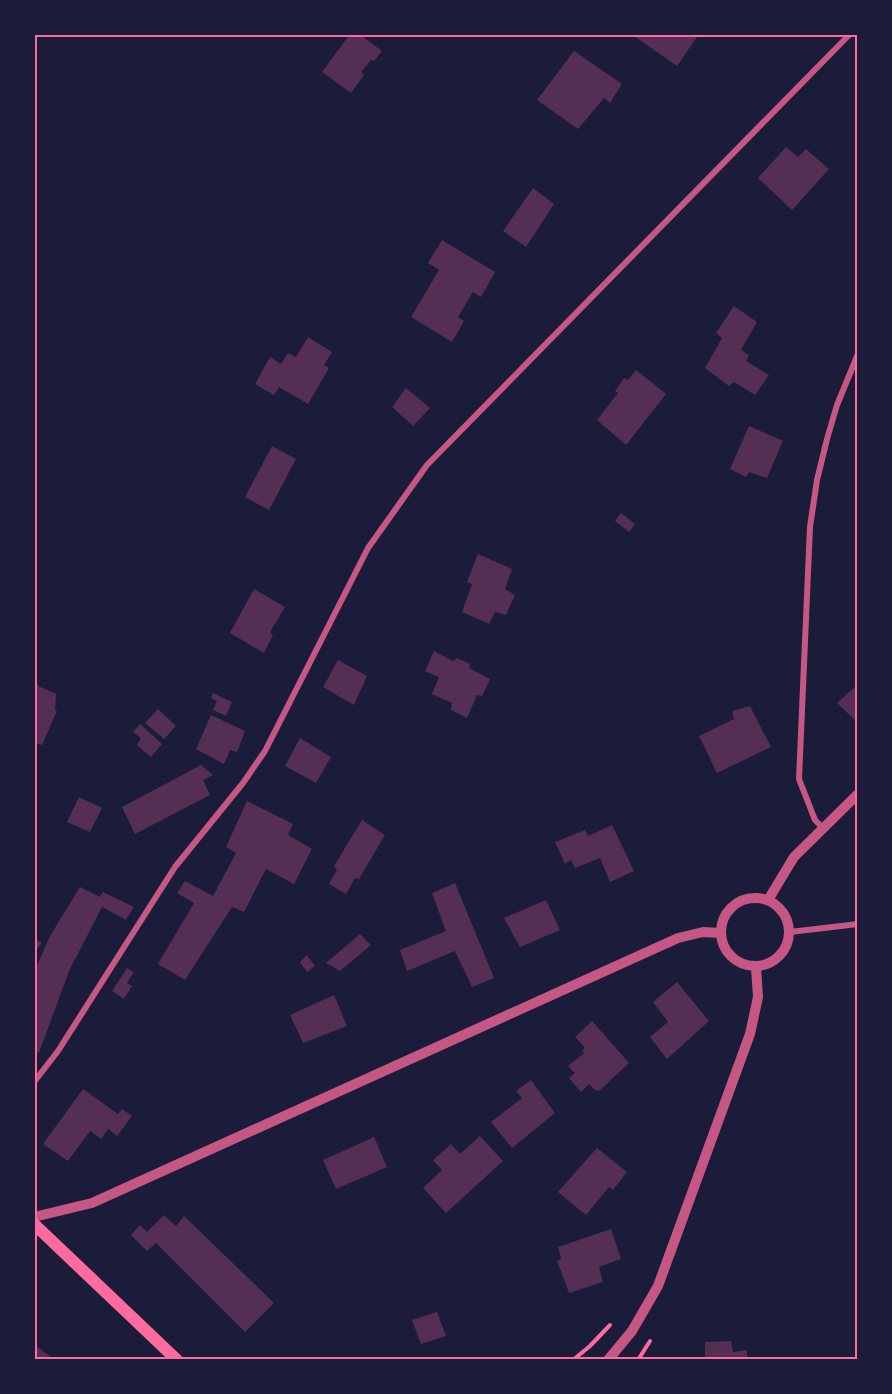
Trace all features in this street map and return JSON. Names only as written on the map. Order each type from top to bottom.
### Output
[{"type":"main road","points":[[34,1224],[177,1359]]},
{"type":"street","points":[[34,1082],[64,1042],[175,867],[243,783],[265,751],[368,548],[427,465],[850,34]]},
{"type":"street","points":[[823,828],[815,820],[799,779],[810,527],[817,480],[827,439],[837,405],[858,354]]},
{"type":"street","points":[[768,900],[794,857],[858,794]]},
{"type":"street","points":[[755,898],[768,900],[780,908],[787,919],[790,932],[788,945],[780,957],[769,964],[756,967],[742,965],[731,957],[723,946],[721,933],[723,920],[730,908],[742,901],[755,898]]},
{"type":"street","points":[[790,932],[858,924]]},
{"type":"street","points":[[34,1217],[92,1203],[678,938],[703,932],[721,933]]},
{"type":"street","points":[[608,1359],[632,1331],[658,1286],[750,1034],[758,997],[756,967]]},
{"type":"building","points":[[350,34],[359,34],[382,51],[361,72],[364,75],[351,93],[322,72]]},
{"type":"building","points":[[631,34],[699,34],[677,66]]},
{"type":"building","points":[[574,51],[622,84],[610,103],[604,98],[578,129],[537,100]]},
{"type":"building","points":[[786,147],[798,157],[806,149],[829,169],[792,210],[758,178]]},
{"type":"building","points":[[533,188],[554,204],[526,247],[503,231]]},
{"type":"building","points":[[442,240],[495,272],[481,297],[473,292],[458,317],[464,321],[452,342],[411,317],[439,270],[428,263]]},
{"type":"building","points":[[734,306],[757,322],[741,350],[749,355],[746,361],[769,375],[755,395],[734,382],[729,386],[705,368],[722,338],[716,333]]},
{"type":"building","points":[[308,337],[332,352],[324,365],[329,368],[308,404],[279,387],[274,395],[255,384],[270,357],[281,364],[288,353],[296,357]]},
{"type":"building","points":[[636,370],[666,394],[626,445],[597,420],[618,393],[615,391],[624,378],[628,380]]},
{"type":"building","points":[[406,388],[430,408],[413,426],[392,407]]},
{"type":"building","points":[[749,426],[783,441],[767,478],[749,472],[746,477],[730,469]]},
{"type":"building","points":[[272,446],[296,459],[269,510],[245,497]]},
{"type":"building","points":[[621,513],[635,524],[629,532],[615,521]]},
{"type":"building","points":[[478,554],[512,569],[505,589],[515,595],[506,615],[495,612],[489,624],[462,612],[472,584],[467,582]]},
{"type":"building","points":[[254,589],[285,607],[270,632],[273,635],[264,653],[230,633]]},
{"type":"building","points":[[434,651],[453,661],[457,658],[470,664],[469,668],[490,679],[482,696],[477,695],[467,718],[451,710],[452,703],[432,694],[439,677],[425,671]]},
{"type":"building","points":[[338,660],[367,676],[354,705],[323,687]]},
{"type":"building","points":[[34,684],[56,694],[55,710],[57,711],[42,745],[34,742]]},
{"type":"building","points":[[858,684],[858,723],[837,703]]},
{"type":"building","points":[[213,693],[232,702],[226,716],[213,710],[217,701],[211,698]]},
{"type":"building","points":[[750,706],[771,747],[717,773],[699,736],[734,719],[732,711]]},
{"type":"building","points":[[158,709],[176,726],[164,739],[145,723]]},
{"type":"building","points":[[211,715],[245,731],[237,752],[230,750],[224,764],[196,749]]},
{"type":"building","points":[[140,724],[162,744],[151,757],[137,745],[141,738],[133,732]]},
{"type":"building","points":[[300,738],[331,757],[316,783],[285,766]]},
{"type":"building","points":[[201,765],[213,775],[203,780],[210,795],[135,834],[122,807]]},
{"type":"building","points":[[79,797],[102,808],[90,832],[67,822]]},
{"type":"building","points":[[247,801],[293,824],[288,835],[312,849],[294,884],[266,869],[244,912],[232,907],[185,980],[158,964],[194,903],[177,893],[185,881],[213,896],[236,853],[226,847]]},
{"type":"building","points":[[362,820],[385,835],[359,879],[355,878],[346,894],[329,884],[337,870],[334,866]]},
{"type":"building","points":[[612,825],[634,871],[610,882],[600,858],[575,868],[571,860],[565,864],[555,842],[585,830],[588,836]]},
{"type":"building","points":[[455,883],[494,978],[472,987],[455,951],[407,971],[400,950],[446,931],[432,893]]},
{"type":"building","points":[[80,887],[100,897],[103,892],[134,907],[126,920],[102,907],[69,971],[39,1053],[34,1051],[34,972],[50,936]]},
{"type":"building","points":[[546,900],[560,930],[520,947],[504,918]]},
{"type":"building","points":[[360,934],[371,945],[340,971],[326,963]]},
{"type":"building","points":[[34,939],[42,942],[34,954]]},
{"type":"building","points":[[307,955],[315,966],[307,972],[300,962]]},
{"type":"building","points":[[127,968],[134,972],[127,983],[132,986],[124,999],[112,991]]},
{"type":"building","points":[[677,982],[709,1021],[667,1059],[650,1037],[668,1022],[653,1002]]},
{"type":"building","points":[[334,995],[347,1026],[303,1043],[290,1015]]},
{"type":"building","points":[[592,1021],[629,1063],[599,1091],[589,1084],[581,1092],[569,1078],[575,1073],[568,1066],[584,1053],[582,1051],[585,1048],[575,1037]]},
{"type":"building","points":[[531,1080],[555,1113],[512,1148],[491,1122],[522,1098],[516,1091]]},
{"type":"building","points":[[83,1089],[118,1114],[122,1109],[132,1116],[117,1136],[108,1129],[101,1139],[90,1131],[68,1161],[43,1144]]},
{"type":"building","points":[[480,1136],[503,1161],[446,1213],[423,1188],[442,1170],[433,1160],[451,1144],[460,1154]]},
{"type":"building","points":[[374,1137],[387,1167],[336,1189],[323,1160]]},
{"type":"building","points":[[597,1148],[627,1172],[613,1190],[609,1187],[586,1215],[558,1192]]},
{"type":"building","points":[[164,1215],[176,1226],[184,1216],[274,1303],[245,1332],[156,1243],[147,1251],[131,1235],[140,1225],[147,1232]]},
{"type":"building","points":[[611,1229],[621,1259],[599,1267],[603,1282],[569,1293],[557,1261],[561,1259],[558,1247]]},
{"type":"building","points":[[437,1312],[446,1336],[421,1344],[412,1320]]},
{"type":"building","points":[[731,1341],[733,1352],[747,1350],[747,1359],[705,1359],[705,1342]]},
{"type":"building","points":[[34,1344],[53,1359],[34,1359]]}]
